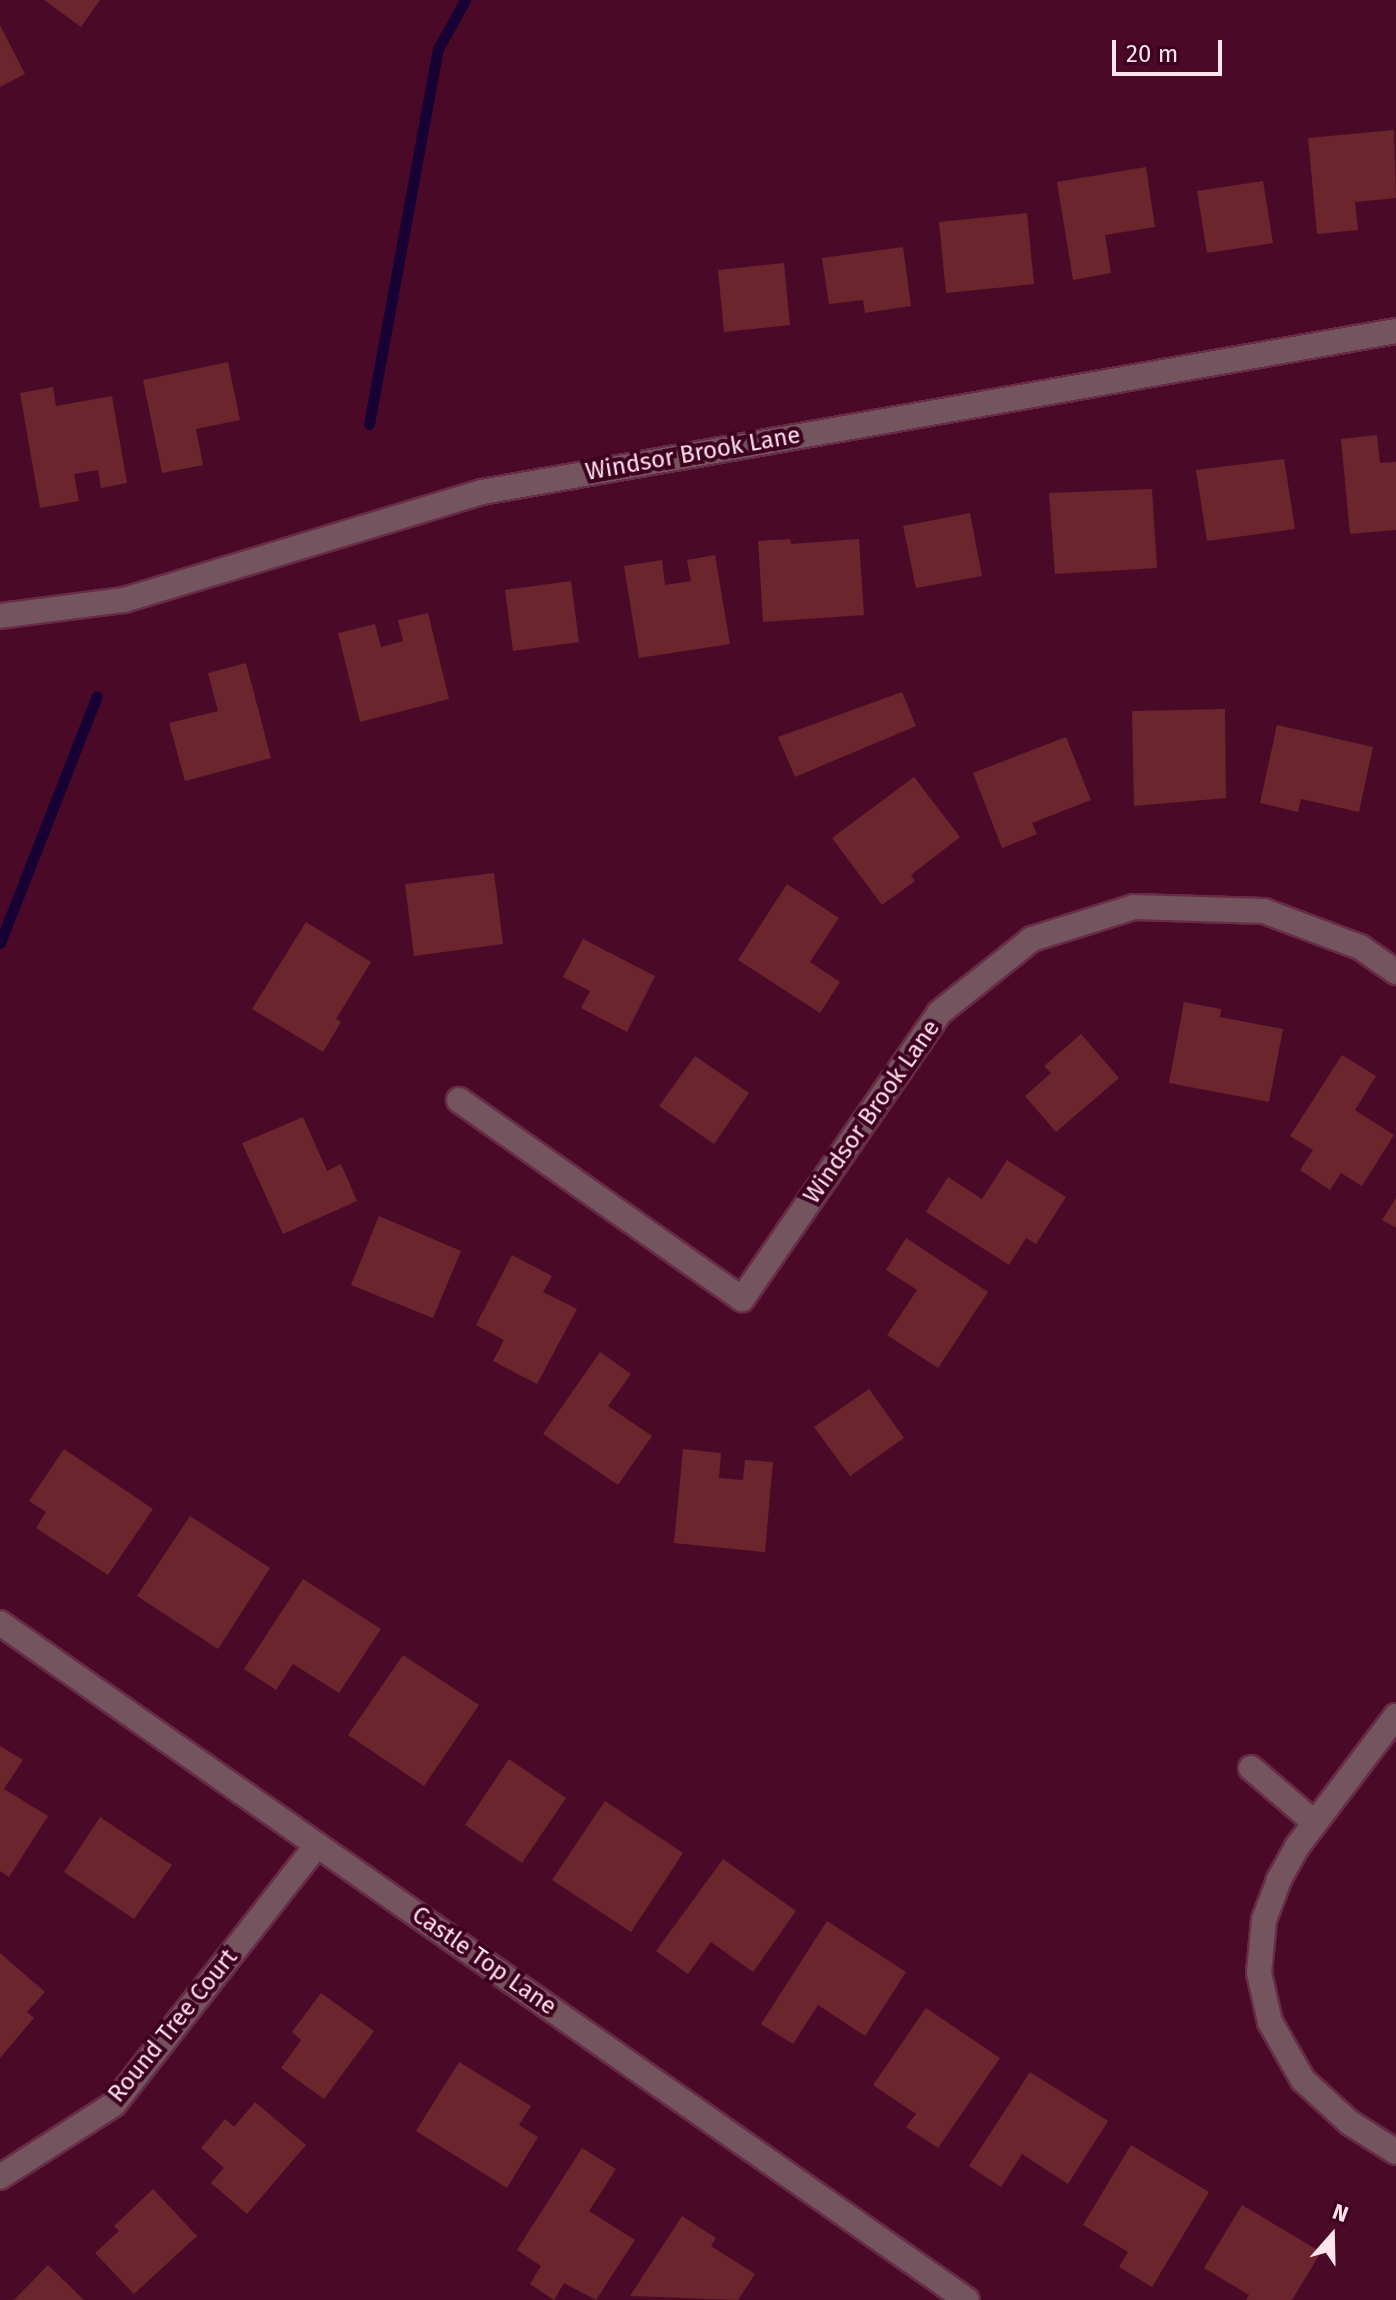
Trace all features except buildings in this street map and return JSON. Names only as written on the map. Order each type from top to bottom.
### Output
[{"type":"street","name":"Windsor Brook Lane","points":[[0,616],[124,600],[482,492],[1396,331]]},
{"type":"street","name":"Windsor Brook Lane","points":[[459,1100],[742,1299],[939,1013],[1032,939],[1134,907],[1264,911],[1360,947],[1396,972]]},
{"type":"street","name":"Castle Top Lane","points":[[0,1623],[967,2300]]},
{"type":"street","points":[[1396,1716],[1315,1823],[1279,1880],[1264,1920],[1259,1973],[1270,2022],[1303,2080],[1350,2123],[1396,2152]]},
{"type":"street","points":[[1251,1768],[1315,1823]]},
{"type":"street","name":"Round Tree Court","points":[[0,2177],[114,2104],[317,1845]]},
{"type":"waterway","points":[[369,424],[438,49],[465,0]]},
{"type":"waterway","points":[[0,943],[97,696]]}]
